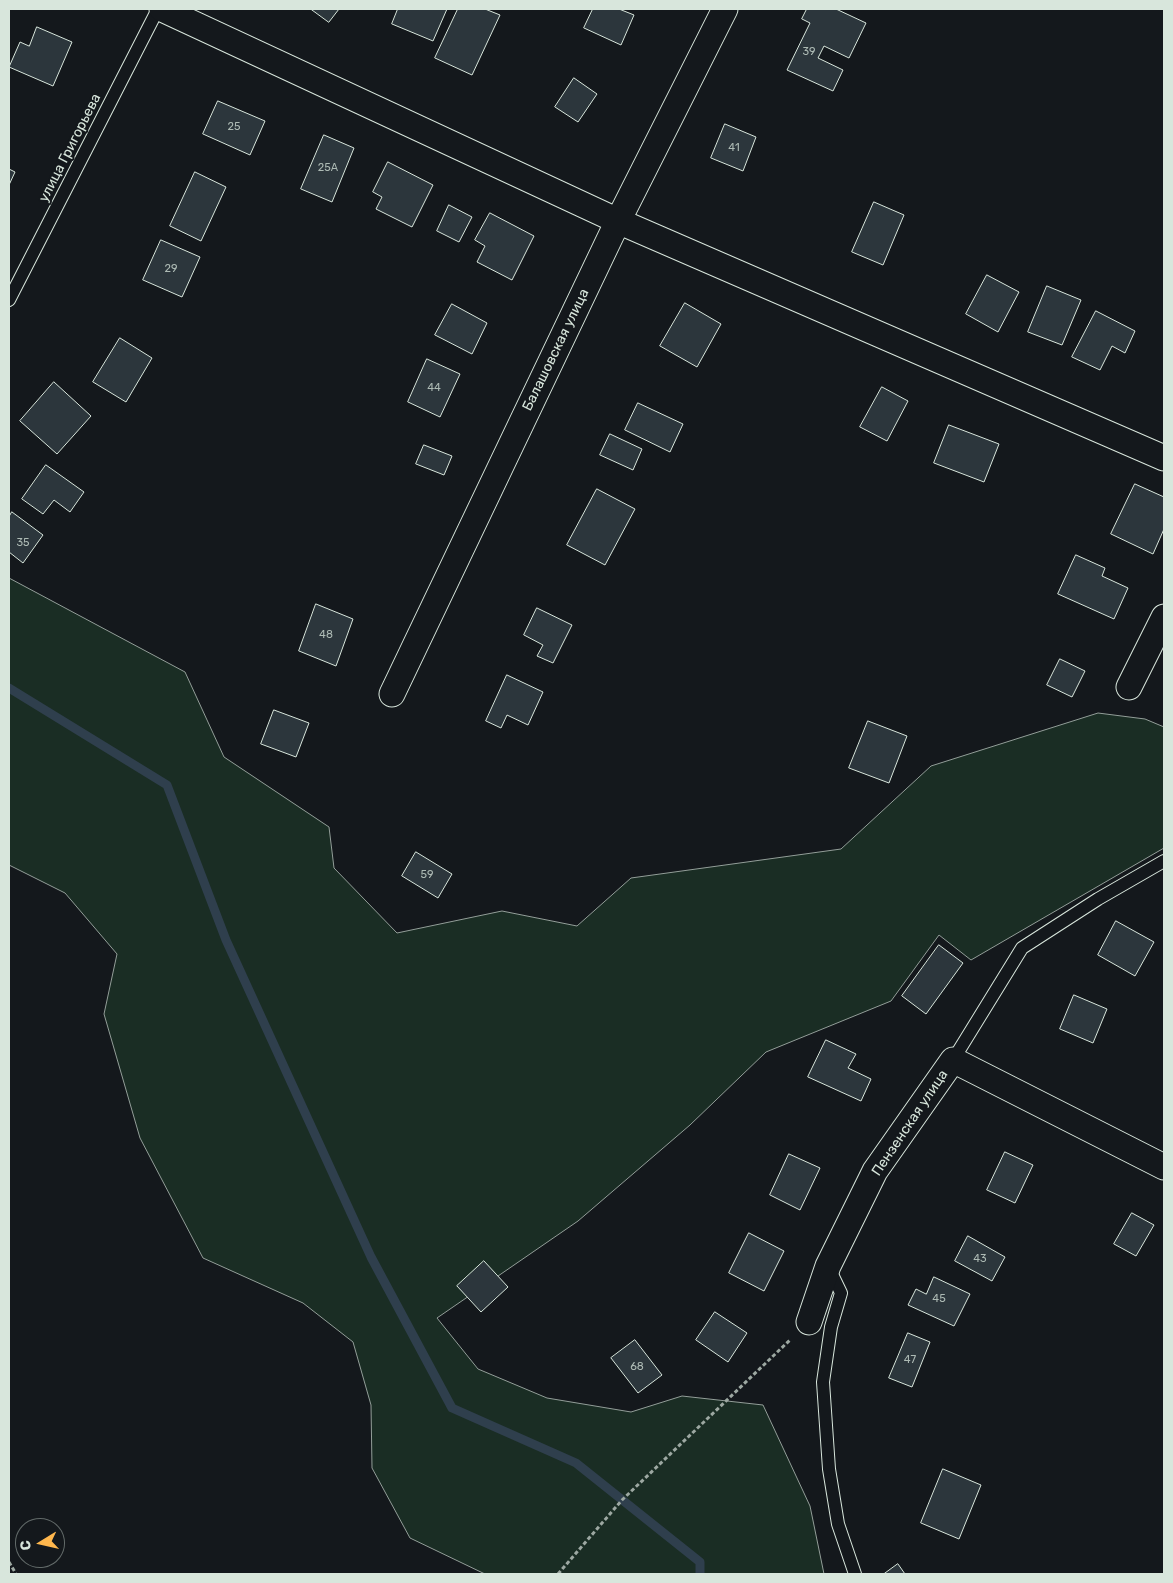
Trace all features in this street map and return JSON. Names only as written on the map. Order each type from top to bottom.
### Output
[{"type":"street","points":[[160,9],[618,221],[1164,458]]},
{"type":"street","name":"Балашовская улица","points":[[392,694],[618,221],[725,9]]},
{"type":"street","points":[[1129,687],[1164,617]]},
{"type":"street","name":"Пензенская улица","points":[[809,1322],[828,1266],[875,1171],[953,1060],[1164,1168]]},
{"type":"lane","name":"улица Григорьева","points":[[9,300],[160,9]]},
{"type":"lane","points":[[953,1060],[1022,948],[1098,899],[1164,861]]},
{"type":"lane","points":[[828,1266],[841,1292],[831,1328],[823,1382],[829,1469],[838,1524],[855,1574]]},
{"type":"path","points":[[558,1574],[622,1500],[809,1322]]},
{"type":"path","points":[[9,1562],[16,1574]]},
{"type":"green space","points":[[9,578],[185,672],[224,757],[329,827],[334,868],[397,933],[502,911],[577,926],[631,878],[841,849],[931,766],[1098,713],[1145,719],[1164,727],[1164,848],[971,960],[939,935],[891,1001],[766,1052],[690,1125],[578,1221],[437,1318],[478,1369],[547,1398],[631,1412],[682,1396],[763,1405],[810,1506],[824,1574],[485,1574],[410,1538],[372,1468],[371,1405],[353,1342],[303,1303],[203,1258],[140,1138],[104,1014],[117,954],[65,893],[9,865]]},
{"type":"building","points":[[311,9],[339,9],[329,22]]},
{"type":"building","points":[[398,9],[447,9],[433,41],[392,24]]},
{"type":"building","points":[[458,9],[485,9],[500,15],[472,75],[435,58]]},
{"type":"building","points":[[593,9],[619,9],[634,15],[621,45],[584,28]]},
{"type":"building","points":[[807,9],[836,9],[866,23],[849,58],[824,46],[818,58],[843,70],[833,91],[787,70],[810,23],[802,19]]},
{"type":"building","points":[[37,27],[72,42],[53,86],[9,67],[20,42],[29,46]]},
{"type":"building","points":[[574,78],[597,94],[578,122],[555,107]]},
{"type":"building","points":[[218,101],[265,121],[250,155],[203,134]]},
{"type":"building","points":[[725,124],[756,137],[743,171],[711,158]]},
{"type":"building","points":[[324,135],[354,148],[332,202],[301,189]]},
{"type":"building","points":[[388,162],[433,185],[412,227],[376,209],[382,197],[373,192]]},
{"type":"building","points":[[9,169],[15,172],[9,185]]},
{"type":"building","points":[[195,172],[226,187],[201,241],[170,226]]},
{"type":"building","points":[[874,202],[904,215],[883,265],[852,252]]},
{"type":"building","points":[[449,205],[472,217],[459,242],[437,231]]},
{"type":"building","points":[[490,213],[534,236],[512,280],[477,262],[485,246],[475,240]]},
{"type":"building","points":[[161,240],[200,257],[182,297],[143,280]]},
{"type":"building","points":[[987,275],[1019,292],[998,332],[966,314]]},
{"type":"building","points":[[1047,286],[1081,300],[1062,345],[1028,332]]},
{"type":"building","points":[[685,303],[721,324],[697,367],[660,346]]},
{"type":"building","points":[[452,304],[487,323],[472,354],[435,335]]},
{"type":"building","points":[[1096,311],[1135,331],[1125,353],[1112,346],[1100,370],[1072,357]]},
{"type":"building","points":[[120,338],[152,358],[126,402],[93,382]]},
{"type":"building","points":[[427,359],[460,374],[440,417],[408,402]]},
{"type":"building","points":[[54,382],[91,416],[57,454],[20,421]]},
{"type":"building","points":[[882,387],[908,401],[887,441],[860,427]]},
{"type":"building","points":[[638,403],[683,424],[670,452],[625,430]]},
{"type":"building","points":[[949,425],[999,444],[984,482],[934,463]]},
{"type":"building","points":[[610,434],[642,449],[633,470],[600,455]]},
{"type":"building","points":[[424,445],[452,456],[444,475],[416,464]]},
{"type":"building","points":[[46,465],[84,492],[70,512],[54,500],[43,514],[22,499]]},
{"type":"building","points":[[1135,484],[1164,497],[1164,529],[1153,554],[1111,534]]},
{"type":"building","points":[[597,489],[635,509],[605,565],[567,545]]},
{"type":"building","points":[[12,512],[43,535],[23,563],[9,552],[9,517]]},
{"type":"building","points":[[1076,555],[1105,568],[1102,576],[1128,588],[1114,619],[1058,594]]},
{"type":"building","points":[[316,604],[353,619],[336,666],[299,651]]},
{"type":"building","points":[[537,608],[572,625],[553,663],[537,656],[543,645],[524,635]]},
{"type":"building","points":[[1060,659],[1085,671],[1072,697],[1047,685]]},
{"type":"building","points":[[507,675],[543,692],[528,725],[507,715],[501,728],[486,721]]},
{"type":"building","points":[[274,710],[309,723],[296,757],[261,744]]},
{"type":"building","points":[[868,721],[907,736],[889,783],[849,768]]},
{"type":"building","points":[[416,852],[452,874],[438,898],[402,876]]},
{"type":"building","points":[[1116,921],[1154,942],[1135,976],[1098,955]]},
{"type":"building","points":[[939,945],[963,963],[926,1014],[902,996]]},
{"type":"building","points":[[1074,995],[1107,1009],[1093,1043],[1060,1029]]},
{"type":"building","points":[[826,1040],[856,1054],[848,1068],[871,1079],[861,1101],[808,1077]]},
{"type":"building","points":[[1005,1152],[1033,1165],[1015,1203],[987,1190]]},
{"type":"building","points":[[789,1154],[820,1168],[800,1210],[770,1195]]},
{"type":"building","points":[[1132,1213],[1154,1225],[1136,1256],[1114,1244]]},
{"type":"building","points":[[749,1233],[784,1251],[764,1291],[729,1273]]},
{"type":"building","points":[[968,1236],[1005,1257],[992,1281],[955,1261]]},
{"type":"building","points":[[484,1261],[508,1287],[481,1312],[457,1286]]},
{"type":"building","points":[[934,1277],[970,1294],[954,1326],[908,1305],[916,1289],[926,1294]]},
{"type":"building","points":[[715,1312],[747,1333],[728,1362],[696,1340]]},
{"type":"building","points":[[908,1333],[930,1342],[912,1387],[889,1378]]},
{"type":"building","points":[[635,1340],[662,1375],[638,1393],[611,1358]]},
{"type":"building","points":[[943,1469],[981,1485],[959,1539],[921,1523]]},
{"type":"building","points":[[898,1564],[905,1574],[884,1574]]},
{"type":"waterway","points":[[9,688],[167,785],[226,940],[371,1257],[452,1408],[576,1463],[700,1562],[700,1574]]}]
